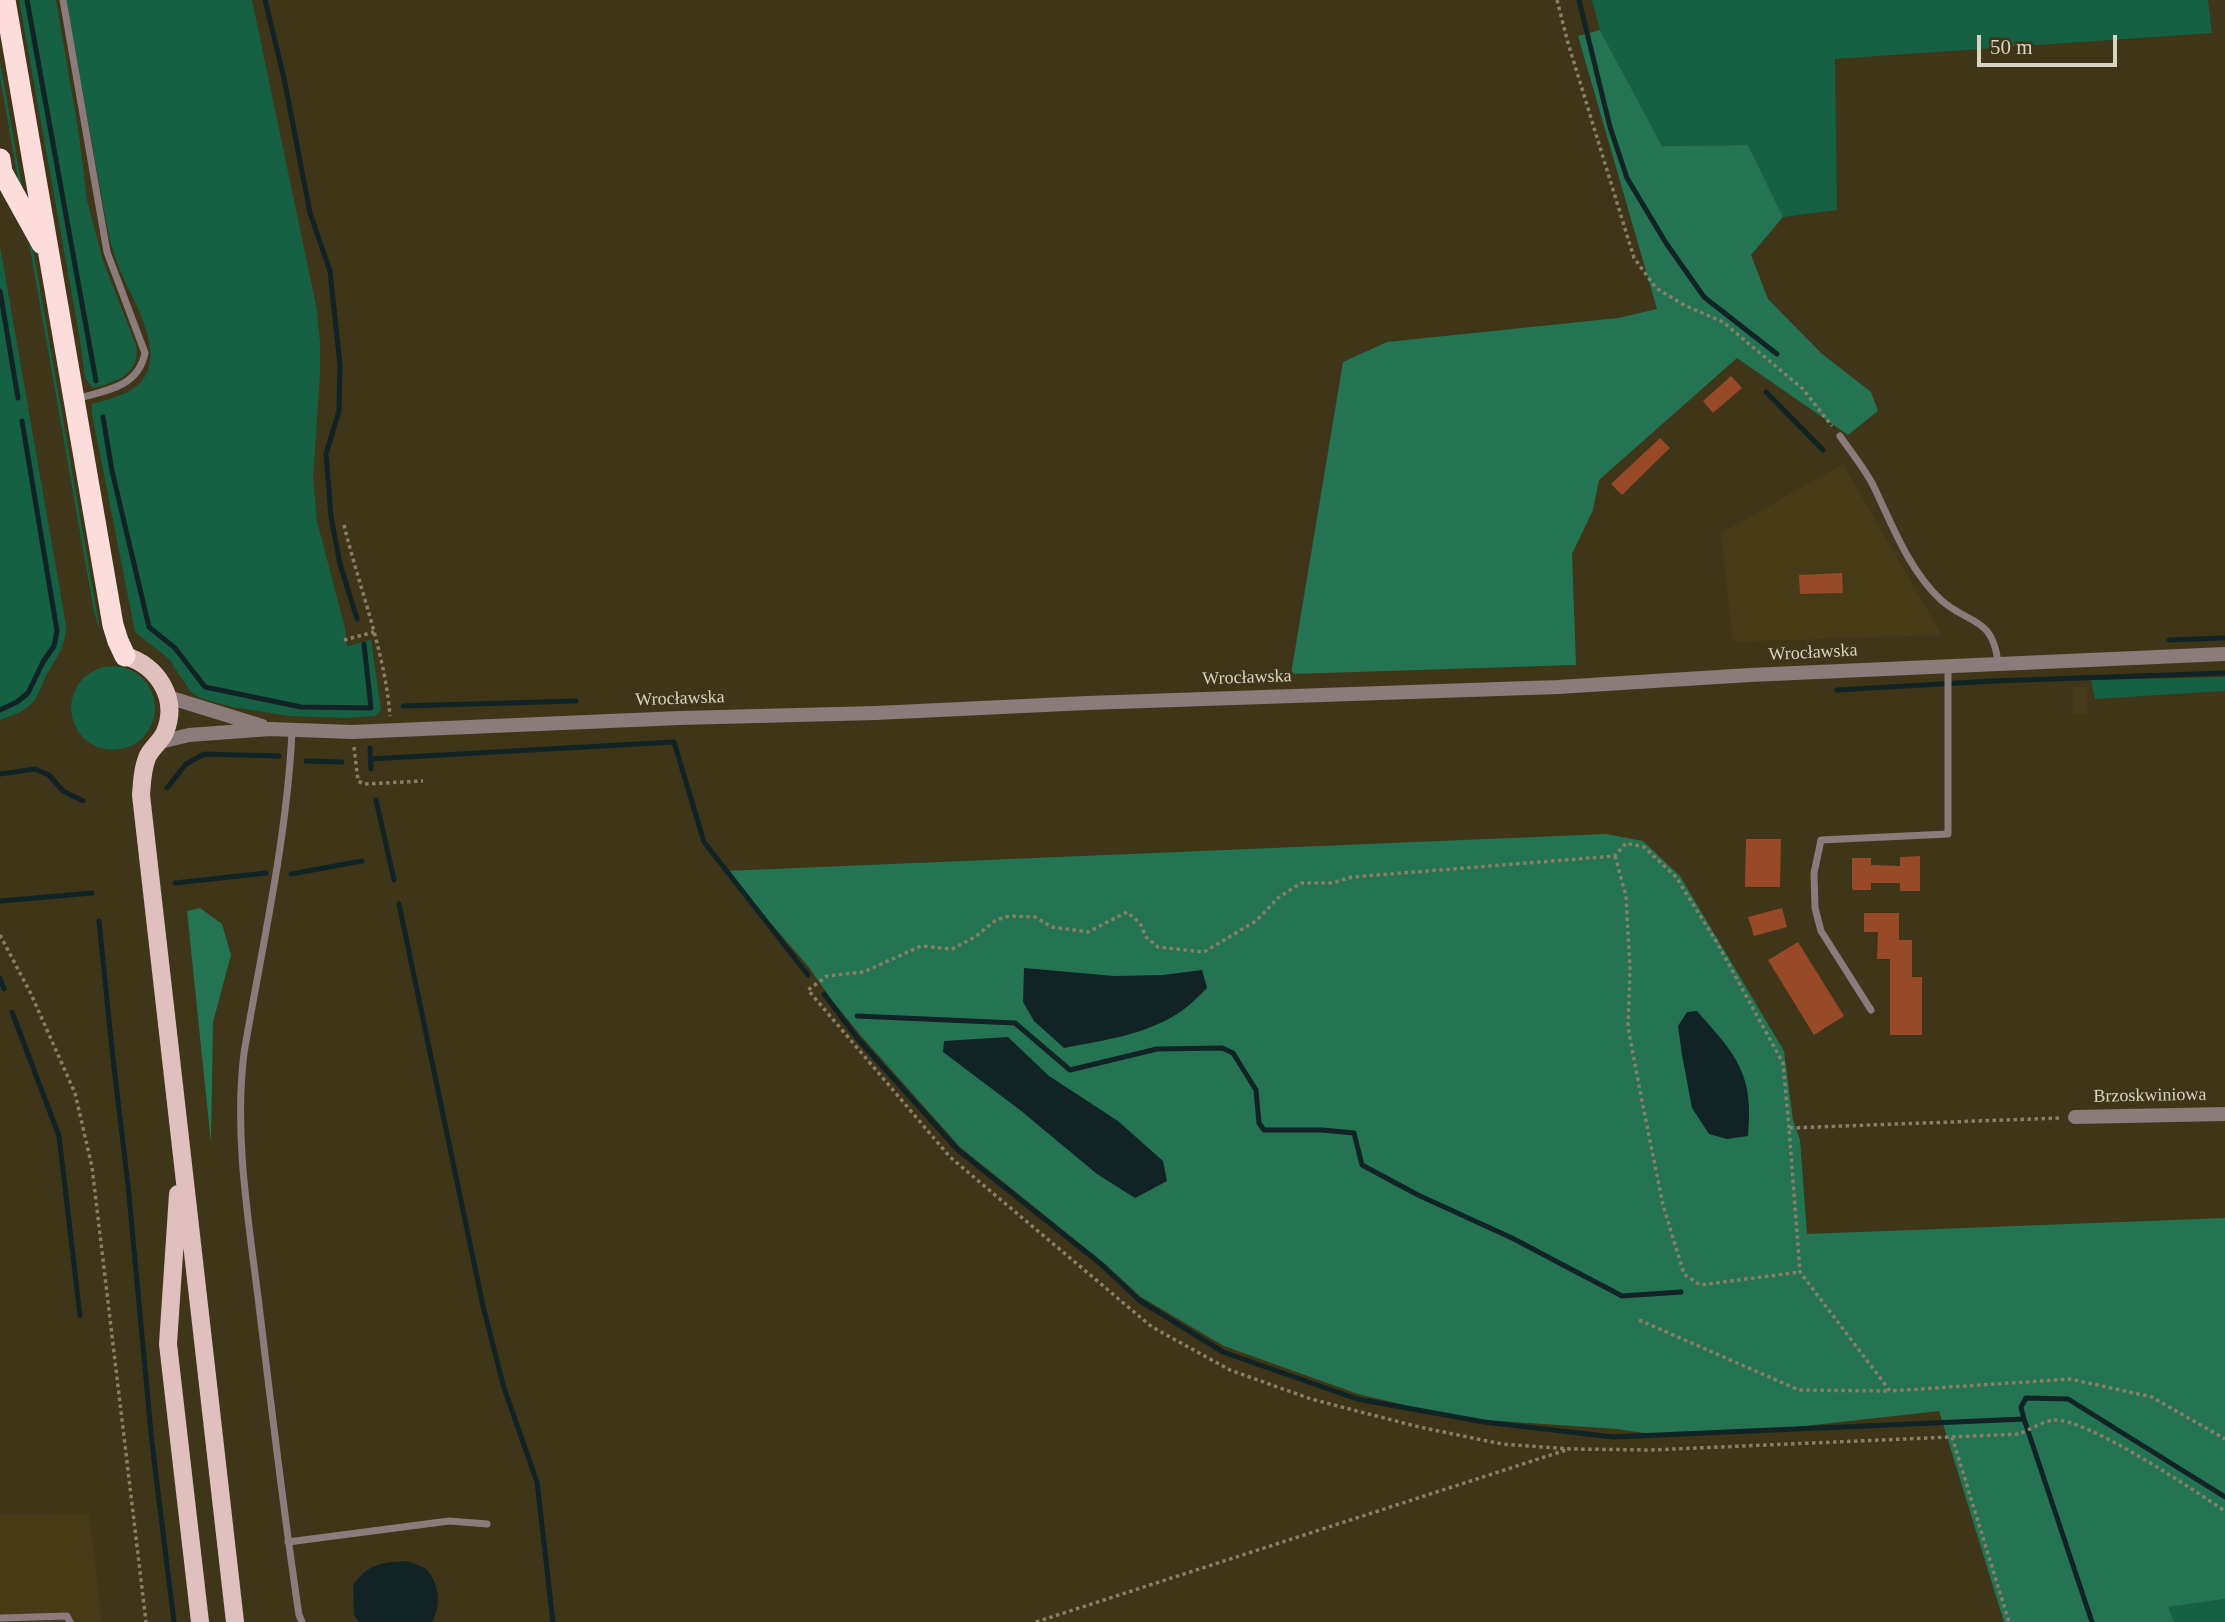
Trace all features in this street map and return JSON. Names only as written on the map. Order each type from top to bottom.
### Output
[{"type":"highway","points":[[5,0],[113,625],[125,656]]},
{"type":"highway","points":[[0,159],[2,172],[51,259]]},
{"type":"main road","points":[[125,656],[153,670],[168,697],[169,720],[160,742],[147,755],[141,795],[235,1622]]},
{"type":"main road","points":[[180,1152],[168,1344],[200,1622]]},
{"type":"street","name":"Wrocławska","points":[[270,729],[352,732],[1558,687],[1998,663],[2225,654]]},
{"type":"street","points":[[168,697],[270,729]]},
{"type":"street","points":[[160,742],[189,735],[270,729]]},
{"type":"street","name":"Brzoskwiniowa","points":[[2075,1117],[2225,1114]]},
{"type":"lane","points":[[63,0],[107,252],[145,353],[143,364],[121,387],[74,400]]},
{"type":"lane","points":[[1840,436],[1871,482],[1895,534],[1918,572],[1942,600],[1982,625],[1994,640],[1998,663]]},
{"type":"lane","points":[[1871,1010],[1821,930],[1815,908],[1814,873],[1821,840],[1948,834],[1948,666]]},
{"type":"lane","points":[[292,731],[291,767],[244,1053],[240,1104],[246,1201],[288,1542],[302,1622]]},
{"type":"lane","points":[[288,1542],[449,1521],[487,1524]]},
{"type":"lane","points":[[0,1618],[67,1616],[70,1622]]},
{"type":"path","points":[[1557,0],[1575,68],[1634,258],[1656,288],[1684,305],[1723,322],[1803,389],[1840,436]]},
{"type":"path","points":[[344,525],[374,632],[389,701],[391,730]]},
{"type":"path","points":[[344,640],[374,632]]},
{"type":"path","points":[[352,732],[358,781],[364,784],[423,780]]},
{"type":"path","points":[[1890,1391],[1800,1272],[1783,1063],[1716,941],[1676,877],[1644,847],[1626,843],[1615,856],[1352,877],[1332,883],[1301,883],[1278,898],[1256,921],[1205,952],[1158,947],[1146,937],[1140,923],[1127,912],[1087,932],[1052,927],[1035,918],[1010,916],[996,920],[975,937],[952,950],[921,946],[864,972],[827,976],[808,990],[950,1157],[1152,1327],[1230,1370],[1311,1399],[1419,1427],[1502,1444],[1570,1449],[1651,1450],[2019,1434],[2054,1420],[2082,1427],[2172,1475],[2225,1511]]},
{"type":"path","points":[[1615,856],[1626,896],[1630,969],[1628,1027],[1663,1205],[1684,1273],[1700,1285],[1800,1272]]},
{"type":"path","points":[[0,935],[31,994],[75,1093],[92,1167],[146,1622]]},
{"type":"path","points":[[1789,1128],[2075,1117]]},
{"type":"path","points":[[1639,1320],[1800,1390],[1890,1391],[2070,1380],[2151,1397],[2225,1438]]},
{"type":"path","points":[[1952,1437],[2009,1622]]},
{"type":"path","points":[[1036,1622],[1570,1449]]},
{"type":"shaded area","points":[[1843,464],[1942,635],[1733,642],[1721,533]]},
{"type":"shaded area","points":[[2073,687],[2087,687],[2087,715],[2073,714]]},
{"type":"shaded area","points":[[1024,968],[1114,976],[1163,975],[1202,970],[1207,988],[1183,1010],[1141,1031],[1064,1048],[1034,1021],[1023,1002]]},
{"type":"shaded area","points":[[1697,1011],[1723,1041],[1740,1067],[1748,1097],[1748,1136],[1727,1139],[1709,1134],[1692,1108],[1678,1026],[1687,1012]]},
{"type":"shaded area","points":[[1008,1037],[1049,1076],[1118,1121],[1163,1161],[1167,1181],[1135,1198],[1097,1174],[1020,1110],[943,1052],[944,1041]]},
{"type":"shaded area","points":[[89,1513],[102,1622],[0,1622],[0,1514]]},
{"type":"shaded area","points":[[407,1561],[425,1569],[435,1582],[438,1603],[432,1622],[359,1622],[354,1615],[353,1585],[370,1568],[390,1562]]},
{"type":"green space","points":[[19,0],[56,0],[87,200],[103,261],[136,345],[137,355],[131,370],[110,383],[93,388],[85,378]]},
{"type":"green space","points":[[66,0],[252,0],[317,310],[320,376],[313,478],[317,521],[345,628],[347,646],[371,640],[381,710],[375,716],[290,716],[232,707],[200,698],[190,691],[169,659],[135,632],[92,404],[122,395],[138,385],[147,373],[149,344],[139,311],[119,268],[109,237]]},
{"type":"green space","points":[[1592,0],[2208,0],[2212,33],[1835,59],[1837,210],[1783,217],[1748,145],[1662,146],[1600,30]]},
{"type":"green space","points":[[1600,30],[1662,146],[1748,145],[1783,217],[1751,255],[1768,299],[1821,353],[1871,392],[1878,411],[1848,435],[1737,358],[1599,480],[1593,510],[1572,554],[1576,665],[1291,674],[1343,362],[1387,342],[1618,318],[1657,309],[1578,36]]},
{"type":"green space","points":[[0,61],[100,630],[94,612],[0,77]]},
{"type":"green space","points":[[0,246],[66,633],[57,658],[35,699],[23,710],[0,720]]},
{"type":"green space","points":[[113,666],[136,673],[148,685],[155,708],[148,731],[136,743],[113,750],[90,743],[78,731],[71,708],[78,685],[90,673]]},
{"type":"green space","points":[[2225,677],[2225,691],[2095,699],[2091,680]]},
{"type":"green space","points":[[1606,834],[1643,841],[1680,876],[1784,1051],[1793,1120],[1800,1140],[1807,1234],[2225,1218],[2225,1599],[2168,1607],[2174,1622],[2004,1622],[1939,1411],[1743,1433],[1664,1436],[1617,1429],[1484,1420],[1358,1394],[1224,1346],[1141,1297],[1104,1263],[960,1147],[862,1037],[808,966],[725,871]]},
{"type":"green space","points":[[200,908],[222,924],[231,955],[213,1022],[211,1143],[187,911]]},
{"type":"green space","points":[[2225,1599],[2225,1622],[2174,1622],[2167,1607]]},
{"type":"building","points":[[1731,376],[1742,388],[1713,413],[1703,401]]},
{"type":"building","points":[[1660,438],[1670,448],[1622,495],[1611,484]]},
{"type":"building","points":[[1842,573],[1843,593],[1800,594],[1799,575]]},
{"type":"building","points":[[1746,839],[1781,839],[1780,887],[1745,887]]},
{"type":"building","points":[[1920,856],[1920,891],[1900,891],[1900,883],[1871,883],[1871,890],[1853,890],[1852,858],[1871,858],[1871,865],[1900,866],[1900,857]]},
{"type":"building","points":[[1782,908],[1787,927],[1754,936],[1748,917]]},
{"type":"building","points":[[1864,913],[1899,913],[1899,940],[1912,940],[1912,977],[1922,977],[1922,1035],[1890,1035],[1890,959],[1877,959],[1878,932],[1864,932]]},
{"type":"building","points":[[1798,942],[1844,1016],[1814,1035],[1768,960]]},
{"type":"waterway","points":[[27,0],[96,381]]},
{"type":"waterway","points":[[265,0],[284,78],[310,213],[330,271],[340,365],[339,411],[326,454],[331,517],[340,564],[357,619]]},
{"type":"waterway","points":[[1579,0],[1610,127],[1627,178],[1666,243],[1704,297],[1777,354]]},
{"type":"waterway","points":[[0,291],[18,398]]},
{"type":"waterway","points":[[1766,392],[1823,450]]},
{"type":"waterway","points":[[103,417],[112,471],[149,627],[175,648],[205,687],[301,707],[371,708],[364,644]]},
{"type":"waterway","points":[[0,710],[28,693],[54,646],[57,631],[22,421]]},
{"type":"waterway","points":[[2169,640],[2225,638]]},
{"type":"waterway","points":[[1837,690],[1993,681],[2225,673]]},
{"type":"waterway","points":[[403,706],[576,701]]},
{"type":"waterway","points":[[370,759],[674,742],[704,842],[808,975]]},
{"type":"waterway","points":[[370,748],[371,769]]},
{"type":"waterway","points":[[167,788],[186,764],[204,754],[279,756]]},
{"type":"waterway","points":[[306,761],[342,762]]},
{"type":"waterway","points":[[0,774],[35,769],[49,775],[63,791],[83,801]]},
{"type":"waterway","points":[[376,800],[394,880]]},
{"type":"waterway","points":[[291,874],[362,861]]},
{"type":"waterway","points":[[175,883],[266,873]]},
{"type":"waterway","points":[[1,901],[92,893]]},
{"type":"waterway","points":[[399,904],[483,1306],[504,1388],[537,1482],[553,1622]]},
{"type":"waterway","points":[[99,921],[128,1185],[152,1443],[174,1622]]},
{"type":"waterway","points":[[0,978],[4,989]]},
{"type":"waterway","points":[[824,994],[858,1039],[958,1150],[1102,1265],[1139,1300],[1223,1352],[1357,1399],[1484,1422],[1613,1437],[2024,1419]]},
{"type":"waterway","points":[[12,1012],[59,1136],[80,1316]]},
{"type":"waterway","points":[[857,1016],[1015,1023],[1070,1070],[1157,1049],[1222,1048],[1233,1053],[1256,1090],[1259,1123],[1264,1130],[1354,1133],[1362,1165],[1418,1195],[1512,1238],[1622,1296],[1681,1292]]},
{"type":"waterway","points":[[2092,1622],[2024,1419],[2021,1407],[2026,1398],[2068,1399],[2225,1497]]}]
